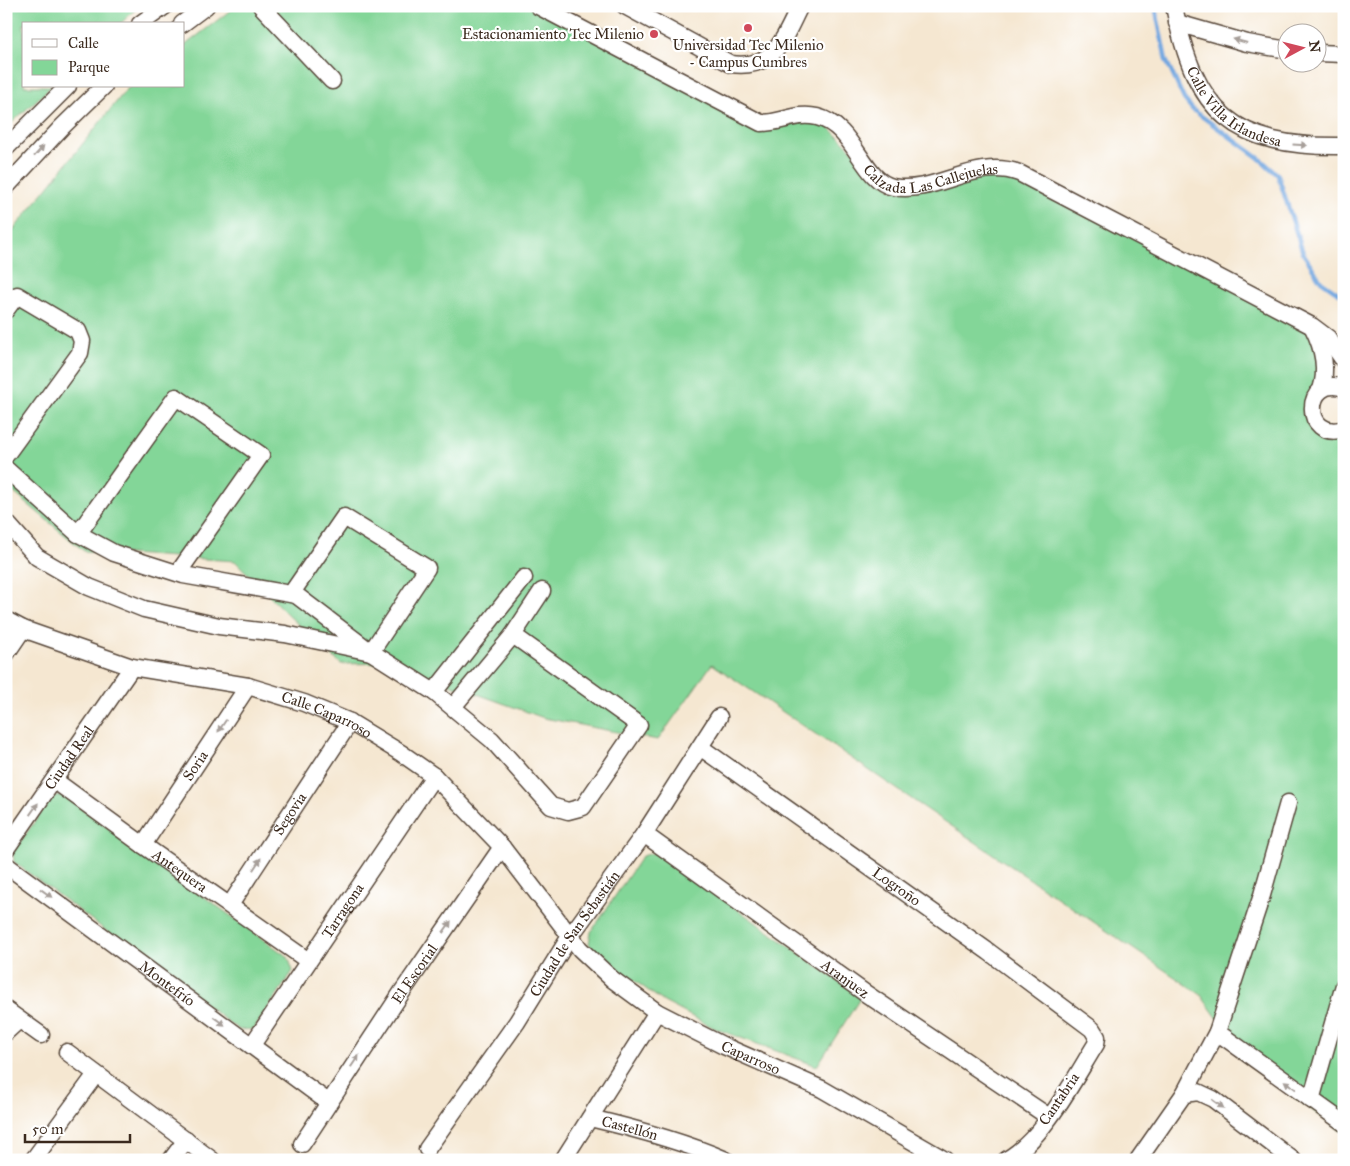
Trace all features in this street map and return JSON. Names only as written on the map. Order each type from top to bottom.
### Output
[{"type":"street","points":[[143,22],[165,6]]},
{"type":"street","points":[[185,22],[206,6]]},
{"type":"street","points":[[260,6],[332,81]]},
{"type":"street","name":"Calzada Las Callejuelas","points":[[538,6],[761,123],[778,122],[802,114],[819,117],[838,129],[847,138],[876,180],[890,186],[904,189],[921,187],[979,169],[995,167],[1010,169],[1312,326],[1328,338],[1344,361]]},
{"type":"street","points":[[625,6],[731,64],[744,66],[757,64],[776,51],[800,6]]},
{"type":"street","name":"Calle Villa Irlandesa","points":[[1174,6],[1186,57],[1199,86],[1226,119],[1258,137],[1295,145],[1344,146]]},
{"type":"street","points":[[1177,23],[1247,43],[1278,48]]},
{"type":"street","points":[[1328,54],[1344,54]]},
{"type":"street","points":[[6,148],[66,88]]},
{"type":"street","points":[[6,187],[62,127],[102,88]]},
{"type":"street","points":[[6,310],[17,295],[78,331],[82,341],[80,353],[6,455]]},
{"type":"street","points":[[1312,326],[1320,343],[1324,360],[1325,378],[1321,390],[1313,402],[1313,417],[1323,428],[1330,431],[1343,431]]},
{"type":"street","points":[[1321,390],[1335,386],[1344,388]]},
{"type":"street","points":[[78,534],[176,397],[261,455],[178,573]]},
{"type":"street","points":[[6,469],[78,534],[114,553],[178,573],[291,594],[317,609],[371,652],[434,692],[492,740],[551,806],[568,811],[583,807],[639,725],[513,635]]},
{"type":"street","points":[[291,594],[344,517],[427,568],[371,652]]},
{"type":"street","points":[[6,522],[37,557],[89,587],[144,609],[219,626],[285,634],[371,652]]},
{"type":"street","points":[[434,692],[524,578]]},
{"type":"street","points":[[453,708],[513,635],[542,591]]},
{"type":"street","name":"Calle Caparroso","points":[[6,620],[23,629],[132,667],[248,686],[304,703],[350,722],[401,753],[434,776],[502,847],[569,938]]},
{"type":"street","points":[[6,654],[23,629]]},
{"type":"street","name":"Ciudad Real","points":[[6,849],[132,667]]},
{"type":"street","name":"Soria","points":[[143,845],[248,686]]},
{"type":"street","name":"Ciudad de San Sebastián","points":[[427,1148],[517,1022],[569,938],[644,834],[720,717]]},
{"type":"street","name":"Segovia","points":[[230,905],[350,722]]},
{"type":"street","name":"Logroño","points":[[700,747],[981,946],[1092,1029]]},
{"type":"street","name":"Tarragona","points":[[252,1045],[307,960],[434,776]]},
{"type":"street","name":"Antequera","points":[[54,780],[307,960]]},
{"type":"street","points":[[1138,1160],[1184,1094],[1204,1061],[1217,1032],[1262,895],[1288,803]]},
{"type":"street","name":"Aranjuez","points":[[644,834],[864,993],[1049,1117]]},
{"type":"street","name":"El Escorial","points":[[302,1144],[328,1102],[502,847]]},
{"type":"street","name":"Montefrío","points":[[6,864],[328,1102]]},
{"type":"street","name":"Caparroso","points":[[569,938],[612,979],[657,1012],[724,1046],[822,1089],[945,1160]]},
{"type":"street","points":[[1311,1100],[1344,985]]},
{"type":"street","points":[[563,1160],[657,1012]]},
{"type":"street","points":[[6,1032],[13,1015],[41,1035]]},
{"type":"street","name":"Cantabria","points":[[1006,1160],[1024,1146],[1049,1117],[1096,1044],[1097,1037],[1092,1029]]},
{"type":"street","points":[[1217,1032],[1344,1123]]},
{"type":"street","points":[[67,1052],[212,1160]]},
{"type":"street","points":[[33,1160],[96,1074]]},
{"type":"street","points":[[1184,1094],[1198,1092],[1213,1099],[1293,1160]]},
{"type":"street","name":"Castellón","points":[[590,1118],[644,1130],[698,1148],[726,1160]]},
{"type":"street","points":[[170,1160],[186,1140]]},
{"type":"green space","points":[[6,6],[139,6],[122,22],[22,22],[22,88],[50,88],[6,128]]},
{"type":"green space","points":[[236,6],[529,6],[766,126],[823,121],[892,190],[976,174],[1016,174],[1314,328],[1335,356],[1302,414],[1344,437],[1344,1133],[1238,1057],[1223,1026],[1200,994],[712,664],[658,740],[544,718],[391,663],[341,664],[288,615],[235,561],[84,551],[6,486],[6,239],[126,90],[128,88],[185,88],[185,45]]},
{"type":"green space","points":[[53,796],[64,796],[288,957],[293,971],[254,1029],[239,1030],[14,862],[13,852]]},
{"type":"green space","points":[[653,853],[662,856],[861,997],[817,1066],[714,1028],[664,1002],[592,950],[589,943],[591,932],[642,856]]},
{"type":"waterway","points":[[1155,6],[1166,60],[1184,99],[1193,110],[1259,158],[1278,175],[1303,253],[1321,281],[1344,297]]},
{"type":"place","name":"Universidad Tec Milenio - Campus Cumbres","points":[[748,28]]},
{"type":"place","name":"Estacionamiento Tec Milenio","points":[[654,34]]}]
